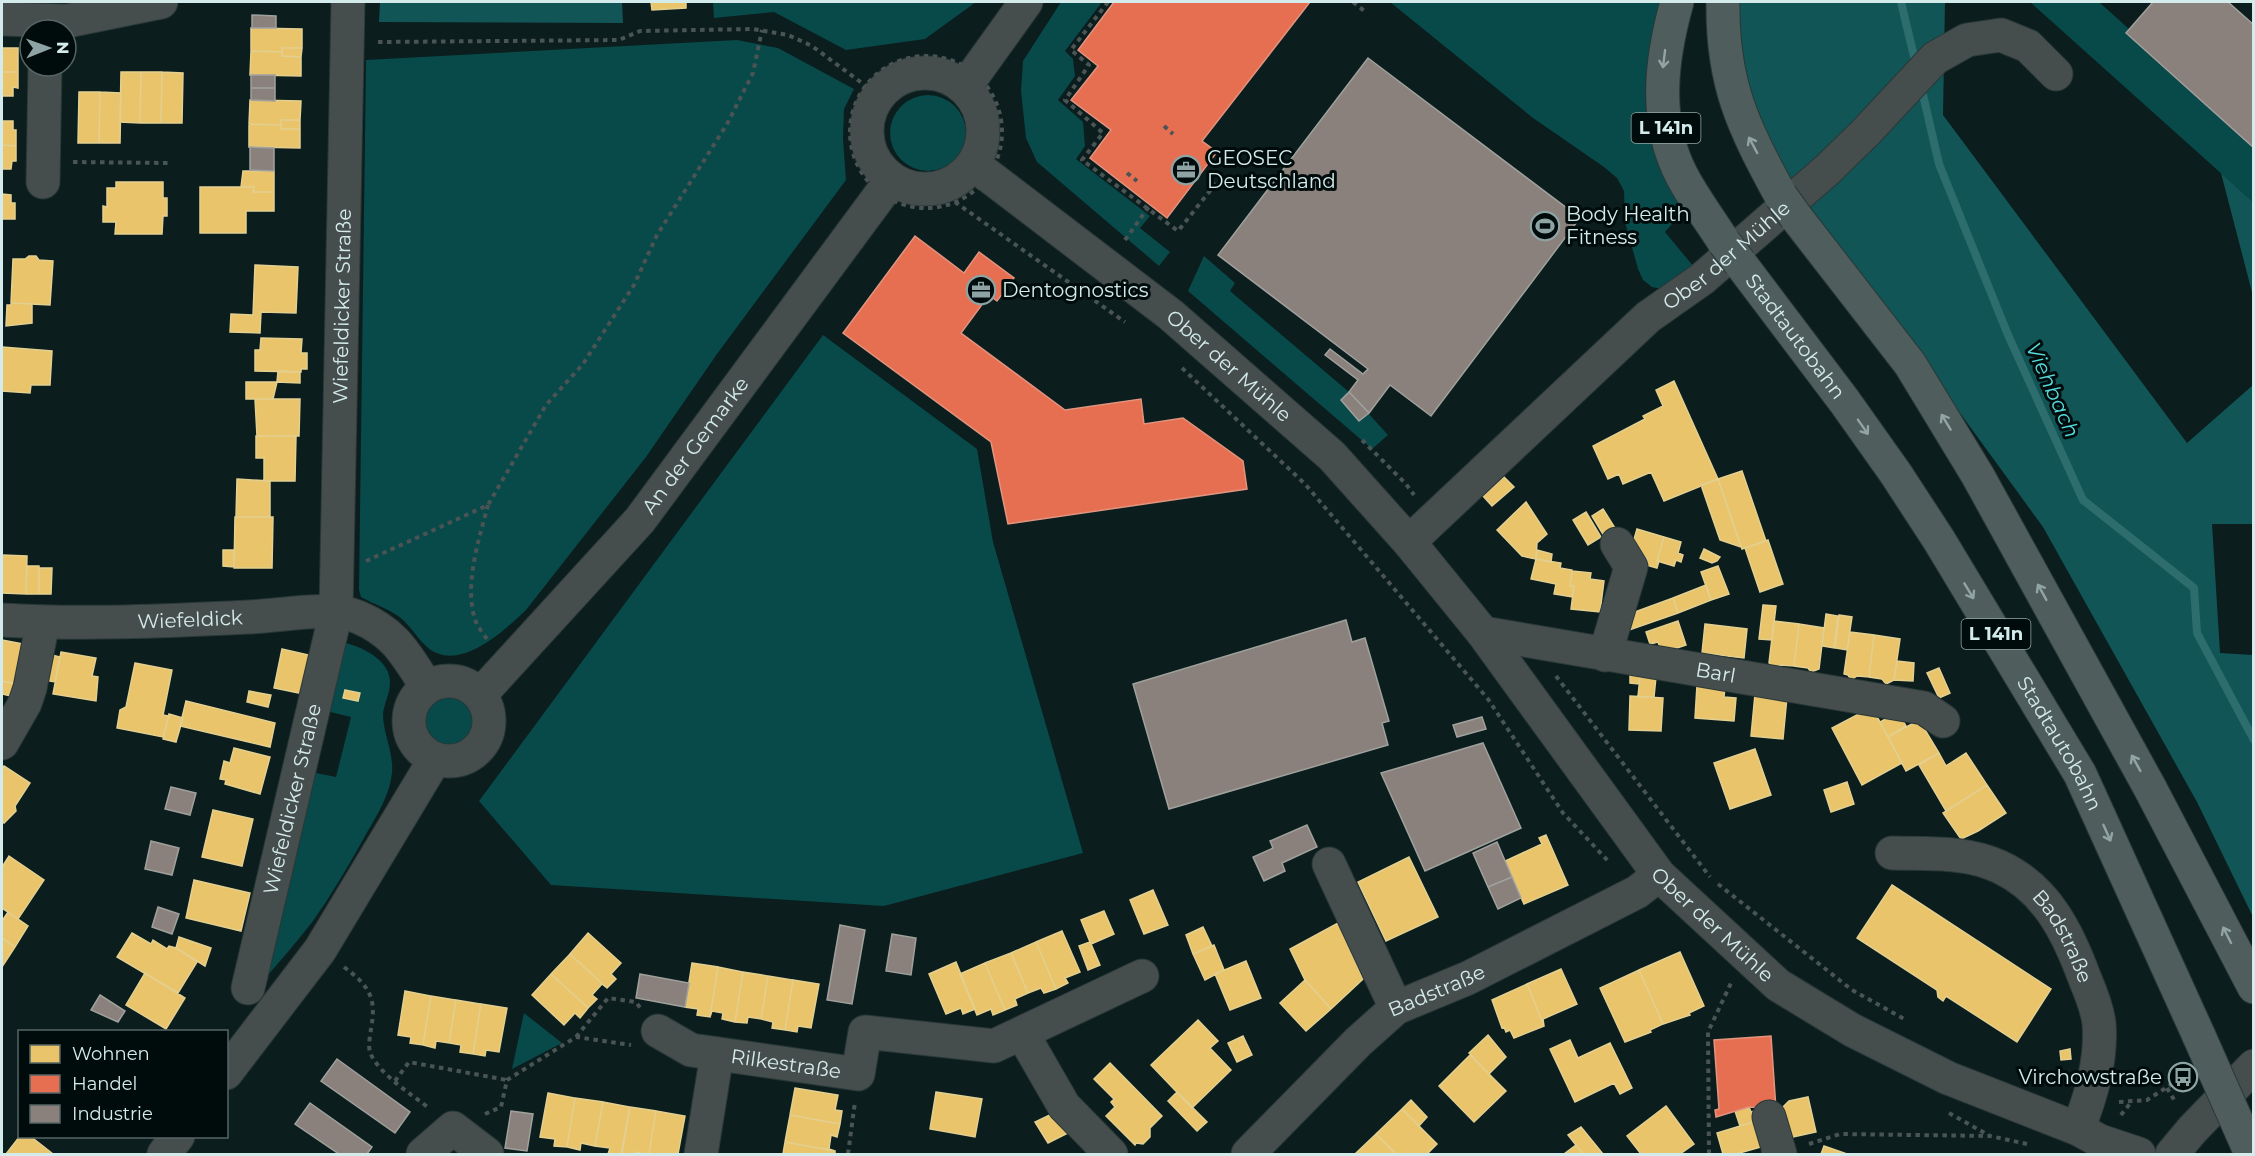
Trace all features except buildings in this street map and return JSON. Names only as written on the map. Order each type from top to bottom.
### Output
[{"type":"highway","name":"Stadtautobahn","points":[[1677,2],[1663,71],[1664,121],[1682,176],[1732,252],[1896,474],[1939,540],[2080,774],[2250,1152]]},
{"type":"highway","name":"L 141n","points":[[1724,2],[1725,49],[1730,81],[1738,111],[1749,137],[1788,207],[1910,364],[1978,476],[2150,788],[2253,987]]},
{"type":"street","points":[[78,19],[161,2]]},
{"type":"street","name":"Wiefeldicker Straße","points":[[248,988],[336,612],[348,2]]},
{"type":"street","points":[[970,80],[1026,2]]},
{"type":"street","points":[[2,19],[18,22]]},
{"type":"street","name":"Ober der Mühle","points":[[1421,532],[1648,317],[1702,279],[1827,170],[1935,58],[1967,40],[2001,35],[2028,46],[2056,74]]},
{"type":"street","points":[[924,73],[970,80],[983,124],[981,170],[940,188],[925,190],[905,186],[887,186],[868,146],[867,130],[872,90],[906,76],[924,73]]},
{"type":"street","points":[[43,171],[45,78]]},
{"type":"street","name":"Ober der Mühle","points":[[981,170],[1152,300],[1421,532],[1483,633],[1659,875],[1778,984],[1852,1030],[1948,1078],[2139,1155]]},
{"type":"street","name":"An der Gemarke","points":[[480,695],[640,520],[887,186]]},
{"type":"street","points":[[1605,655],[1631,567],[1617,544]]},
{"type":"street","points":[[336,612],[357,617],[386,632],[398,643],[427,687]]},
{"type":"street","name":"Wiefeldick","points":[[2,620],[43,622],[249,617],[336,612]]},
{"type":"street","points":[[2,743],[26,703],[43,622]]},
{"type":"street","name":"Barl","points":[[1483,633],[1924,708],[1943,721]]},
{"type":"street","points":[[452,681],[470,687],[480,695],[485,703],[489,725],[486,737],[479,748],[467,757],[453,761],[435,759],[425,753],[411,733],[412,705],[418,695],[427,687],[438,682],[452,681]]},
{"type":"street","points":[[228,1069],[320,950],[435,759]]},
{"type":"street","name":"Badstraße","points":[[1892,854],[1964,857],[1999,867],[2024,882],[2059,919],[2075,950],[2096,1008],[2099,1024],[2098,1056],[2091,1096],[2078,1129]]},
{"type":"street","points":[[1329,864],[1396,1008]]},
{"type":"street","name":"Badstraße","points":[[1248,1155],[1358,1042],[1396,1008],[1468,978],[1637,892],[1659,875]]},
{"type":"street","name":"Rilkestraße","points":[[658,1031],[691,1050],[858,1074],[865,1032],[994,1046],[1142,976]]},
{"type":"street","points":[[1022,1033],[1064,1106],[1111,1155]]},
{"type":"street","points":[[701,1155],[717,1054]]},
{"type":"street","points":[[2172,1155],[2192,1130],[2253,1066]]},
{"type":"street","points":[[1769,1117],[1779,1154]]},
{"type":"street","points":[[423,1155],[453,1128],[487,1155]]},
{"type":"street","points":[[164,1155],[177,1138]]},
{"type":"path","points":[[1108,2],[1071,50],[1089,65],[1065,100],[1102,133],[1082,160],[1178,231],[1221,177],[1236,188]]},
{"type":"path","points":[[1353,2],[1367,13]]},
{"type":"path","points":[[506,667],[476,622],[472,600],[473,564],[488,504],[546,405],[583,364],[634,285],[657,235],[727,124],[753,73],[762,30]]},
{"type":"path","points":[[347,42],[619,40],[640,31],[762,30],[788,35],[812,46],[872,90]]},
{"type":"path","points":[[930,55],[954,60],[970,80],[990,89],[999,109],[1002,130],[999,152],[981,170],[974,191],[955,202],[930,208],[905,205],[887,186],[864,176],[853,154],[850,130],[854,106],[872,90],[884,68],[906,58],[930,55]]},
{"type":"path","points":[[1164,126],[1173,134]]},
{"type":"path","points":[[43,171],[168,163]]},
{"type":"path","points":[[1127,172],[1137,181]]},
{"type":"path","points":[[955,202],[1133,327]]},
{"type":"path","points":[[1125,240],[1150,205]]},
{"type":"path","points":[[1177,364],[1305,484],[1408,604]]},
{"type":"path","points":[[1354,434],[1407,484],[1421,532]]},
{"type":"path","points":[[337,575],[488,504]]},
{"type":"path","points":[[1530,641],[1711,879],[1852,990],[1911,1022]]},
{"type":"path","points":[[320,950],[361,980],[366,987],[373,1005],[369,1050],[383,1071],[453,1128],[501,1107],[507,1080]]},
{"type":"path","points":[[1710,1155],[1708,1032],[1734,976]]},
{"type":"path","points":[[395,1081],[409,1062],[507,1080],[576,1037],[608,998],[636,1002],[658,1031],[629,1045],[576,1037]]},
{"type":"path","points":[[848,1155],[858,1074]]},
{"type":"path","points":[[2047,1081],[2091,1096],[2120,1102],[2147,1100],[2183,1077]]},
{"type":"path","points":[[1840,1134],[1990,1136]]},
{"type":"shaded area","points":[[380,2],[622,2],[623,23],[379,22]]},
{"type":"shaded area","points":[[713,2],[976,2],[925,39],[846,50],[774,12],[714,18]]},
{"type":"shaded area","points":[[1061,2],[1102,2],[1065,51],[1073,59],[1075,76],[1058,100],[1083,122],[1085,146],[1076,159],[1150,216],[1140,228],[1170,252],[1159,266],[1037,162],[1026,138],[1021,91],[1023,61]]},
{"type":"shaded area","points":[[1390,2],[1664,2],[1648,65],[1645,97],[1650,129],[1656,148],[1684,210],[1665,232],[1694,267],[1662,289],[1652,287],[1643,280],[1625,222],[1624,191],[1617,178],[1533,118]]},
{"type":"shaded area","points":[[1740,2],[1945,2],[1943,115],[2187,443],[2253,385],[2253,524],[2212,524],[2220,653],[2253,655],[2253,917],[2197,802],[2043,527],[1794,185],[1782,165],[1760,121],[1745,74],[1738,25]]},
{"type":"shaded area","points":[[2030,2],[2099,2],[2129,29],[2126,34],[2253,148],[2253,202]]},
{"type":"shaded area","points":[[737,40],[778,48],[854,89],[844,109],[843,139],[846,180],[717,354],[646,457],[526,610],[480,647],[452,656],[439,654],[427,647],[397,616],[361,597],[359,590],[366,60]]},
{"type":"shaded area","points":[[928,95],[943,98],[955,106],[963,118],[966,133],[963,148],[955,160],[943,168],[928,171],[913,168],[901,160],[893,148],[890,133],[893,118],[901,106],[913,98]]},
{"type":"shaded area","points":[[2221,173],[2253,202],[2253,296]]},
{"type":"shaded area","points":[[1204,256],[1235,283],[1230,291],[1349,392],[1388,435],[1372,449],[1188,291]]},
{"type":"shaded area","points":[[823,335],[977,449],[993,542],[1083,853],[884,906],[551,885],[479,801]]},
{"type":"shaded area","points":[[342,642],[374,655],[386,667],[389,675],[390,687],[383,714],[392,766],[391,781],[378,814],[347,869],[307,929],[263,981],[316,773],[336,777],[351,717],[330,712]]},
{"type":"shaded area","points":[[451,695],[461,697],[469,703],[475,711],[477,721],[475,731],[469,739],[461,745],[451,747],[441,745],[433,739],[427,731],[425,721],[427,711],[433,703],[441,697]]},
{"type":"shaded area","points":[[524,1013],[562,1043],[512,1069]]},
{"type":"waterway","name":"Viehbach","points":[[1901,2],[1916,65]]},
{"type":"waterway","name":"Viehbach","points":[[1921,86],[1939,164],[2008,335],[2083,500],[2194,588],[2197,633],[2254,740]]},
{"type":"place","name":"GEOSEC Deutschland","points":[[1186,170]]},
{"type":"place","name":"Body Health Fitness","points":[[1545,226]]},
{"type":"place","name":"Dentognostics","points":[[981,290]]},
{"type":"place","name":"Virchowstraße","points":[[2183,1077]]}]
